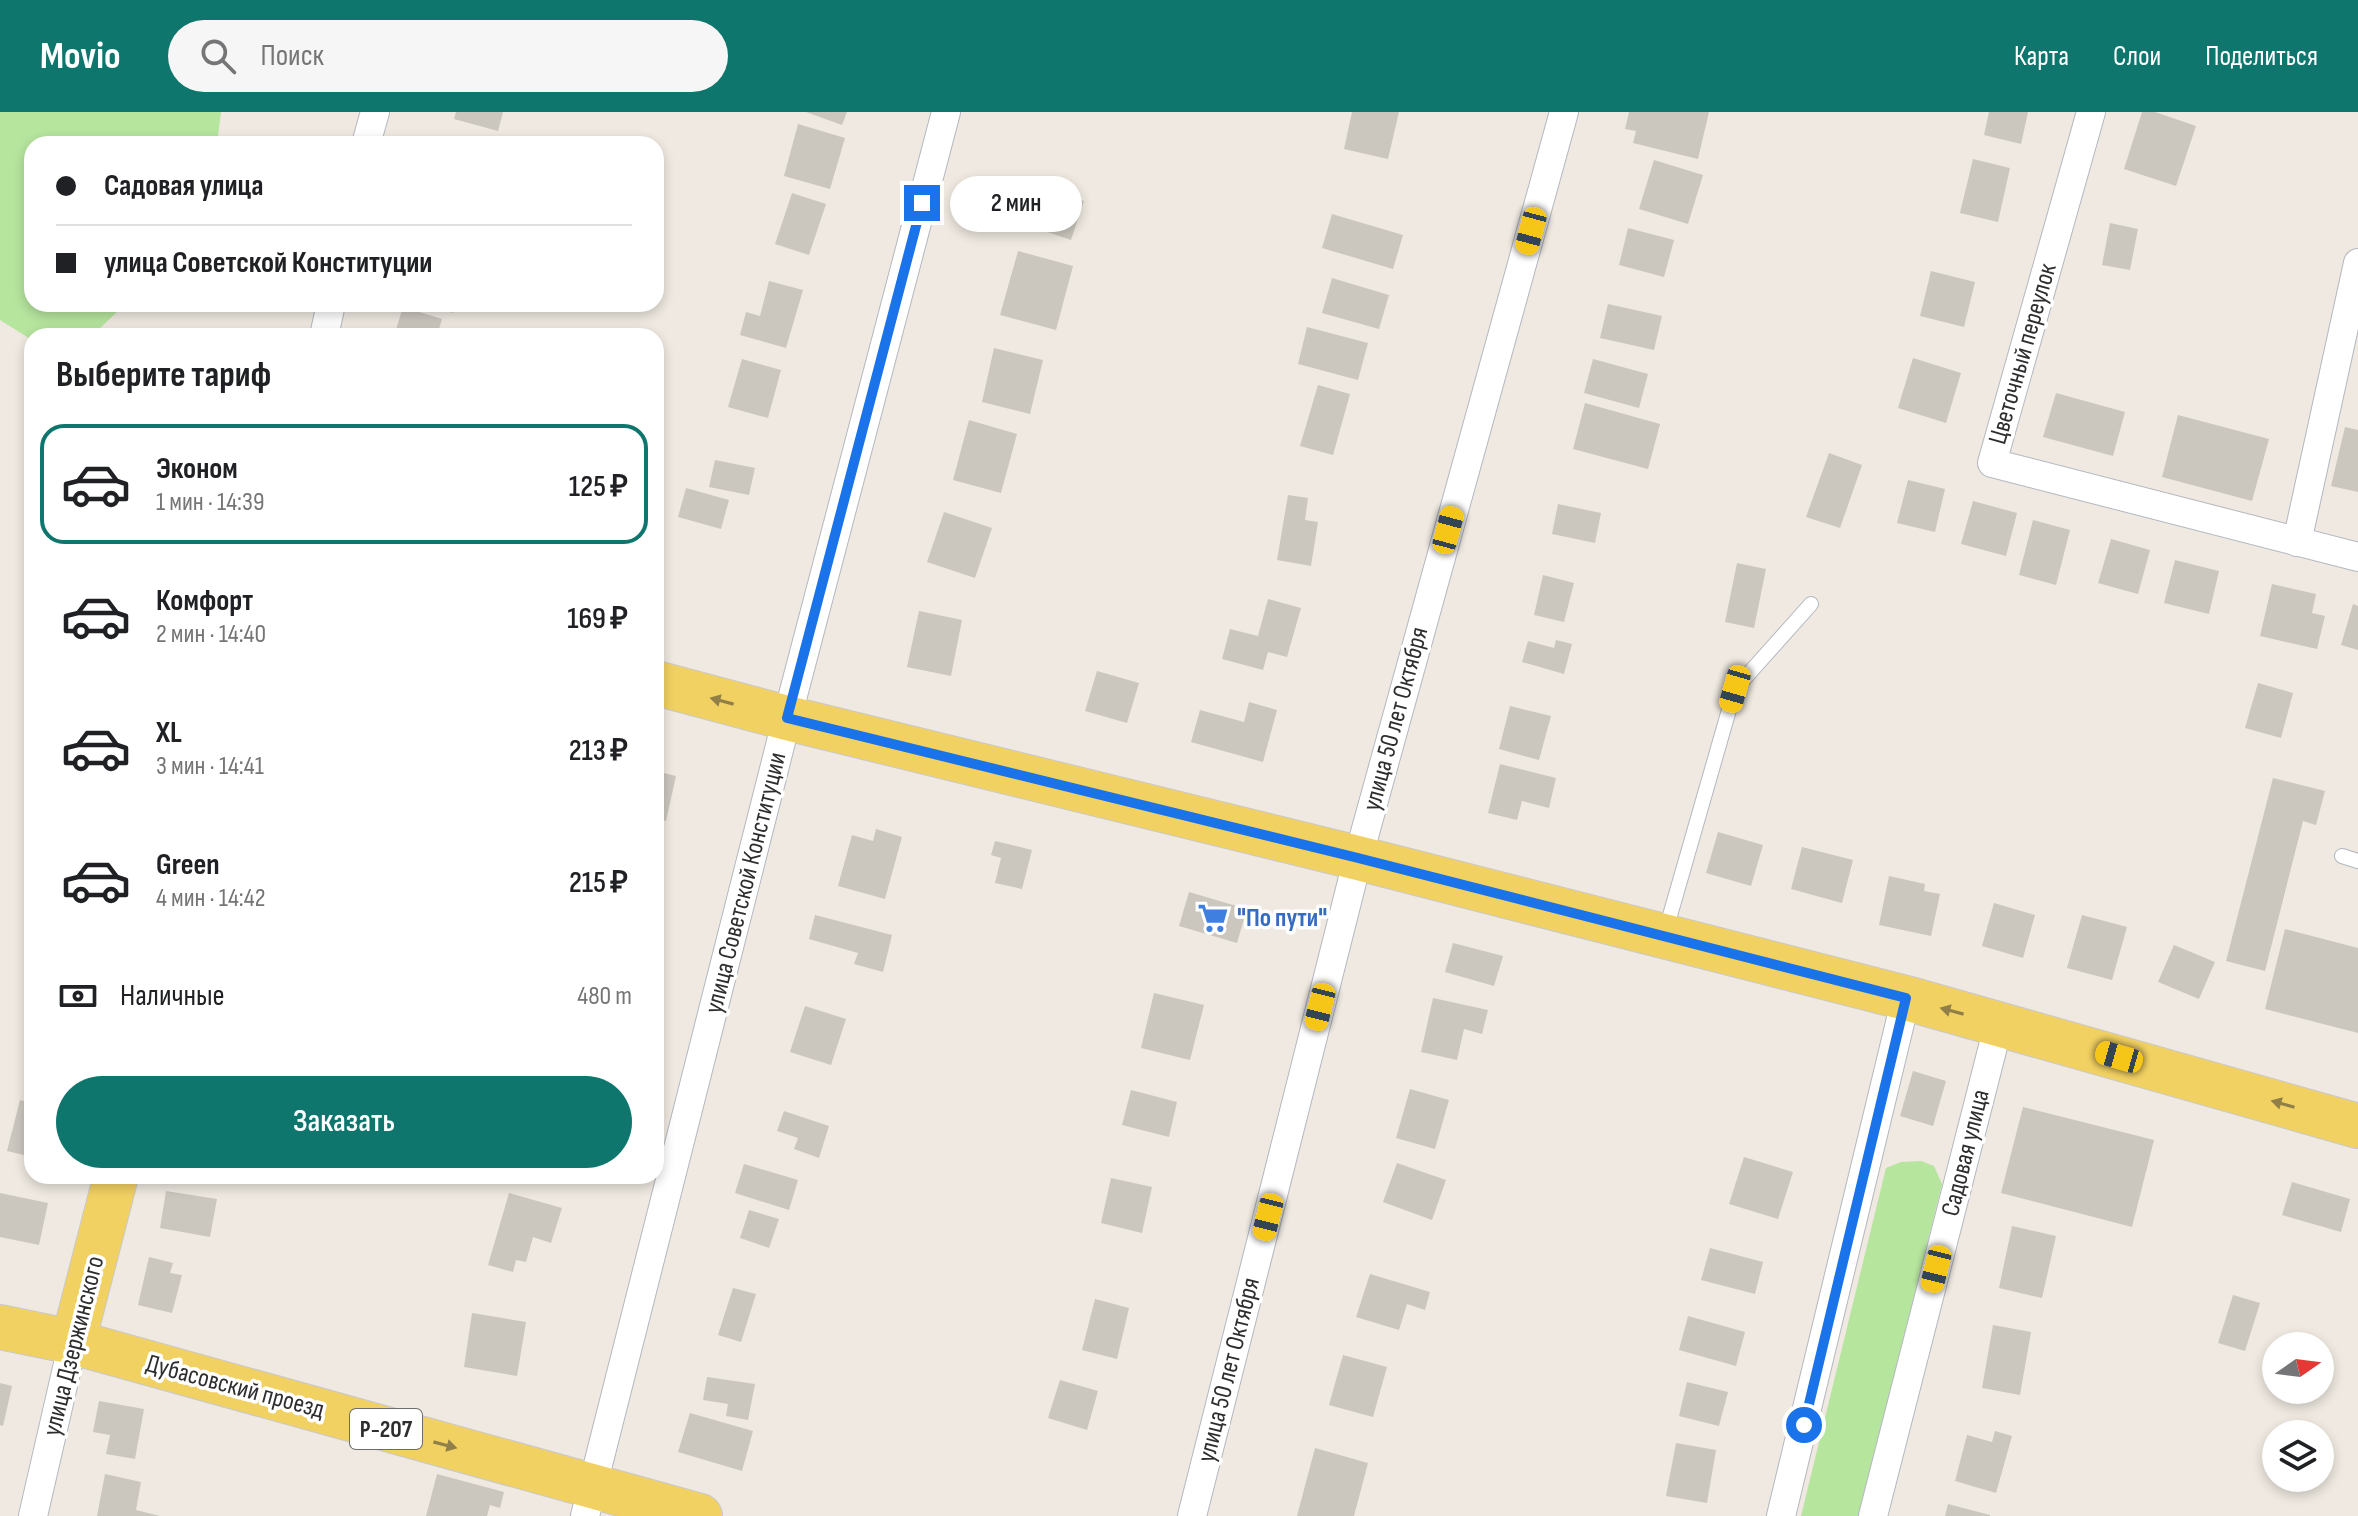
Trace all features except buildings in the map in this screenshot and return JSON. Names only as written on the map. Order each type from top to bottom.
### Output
[{"type":"main road","points":[[664,685],[1906,998],[2358,1126]]},
{"type":"main road","name":"улица Дзержинского","points":[[73,1342],[114,1184]]},
{"type":"main road","name":"Дубасовский проезд","points":[[0,1327],[73,1342],[589,1501],[700,1516]]},
{"type":"street","points":[[368,136],[375,112]]},
{"type":"street","name":"улица Советской Конституции","points":[[589,1501],[787,718],[946,112]]},
{"type":"street","name":"улица 50 лет Октября","points":[[1192,1516],[1358,858],[1564,112]]},
{"type":"street","name":"Цветочный переулок","points":[[2091,112],[1992,463],[2358,557]]},
{"type":"street","points":[[2297,542],[2358,263]]},
{"type":"street","points":[[1781,1516],[1906,998]]},
{"type":"street","name":"Садовая улица","points":[[1873,1516],[1999,1023]]},
{"type":"street","name":"улица Дзержинского","points":[[33,1516],[73,1342]]},
{"type":"lane","points":[[1664,936],[1735,689],[1811,604]]},
{"type":"lane","points":[[2342,856],[2358,861]]},
{"type":"green space","points":[[0,112],[221,112],[218,136],[24,136],[24,312],[117,312],[100,328],[24,328],[24,335],[0,320]]},
{"type":"green space","points":[[1921,1161],[1934,1166],[1942,1184],[1859,1516],[1801,1516],[1886,1168],[1901,1162]]},
{"type":"place","name":"\"По пути\"","points":[[1213,918]]},
{"type":"route","points":[[922,203],[787,718],[1358,858],[1906,998],[1804,1425]]}]
